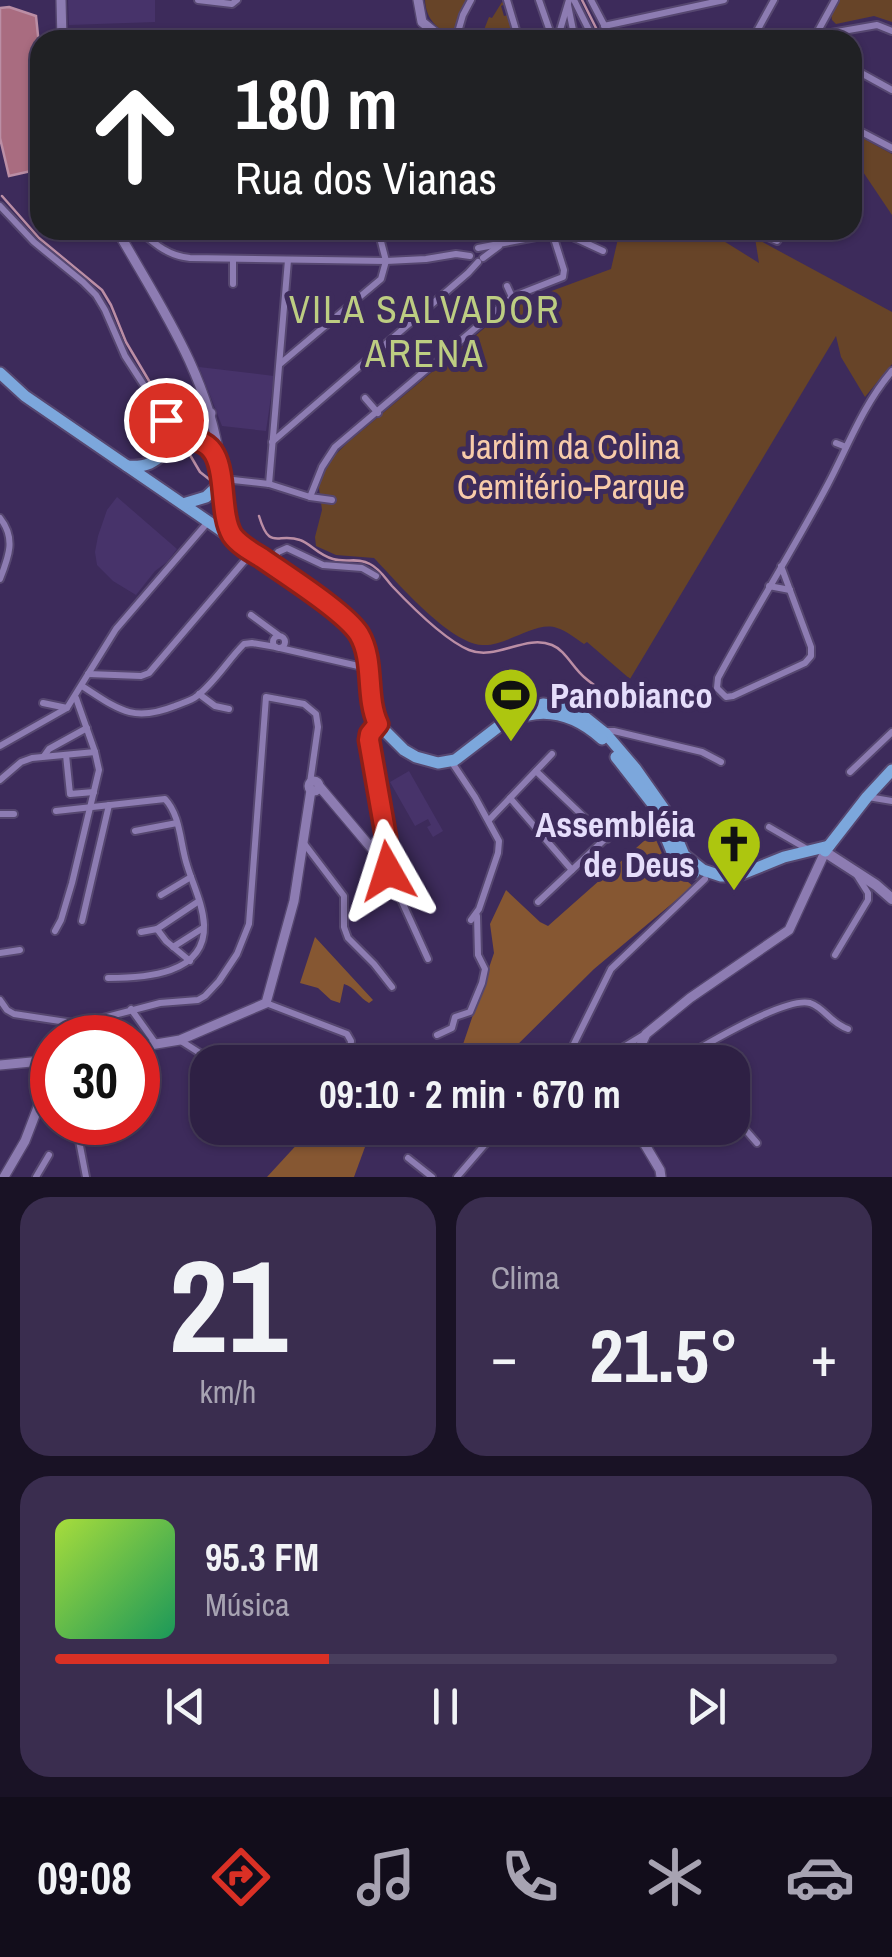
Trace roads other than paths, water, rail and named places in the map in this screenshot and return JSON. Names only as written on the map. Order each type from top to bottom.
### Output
[{"type":"main road","points":[[0,373],[25,396],[343,618],[365,667],[366,713],[386,744],[419,766],[442,770],[526,716],[542,712],[568,717],[600,738],[652,803],[674,856],[705,879],[720,880],[746,880],[827,849],[892,770]]},
{"type":"main road","points":[[126,466],[142,467],[183,440],[205,446],[220,462],[224,514],[234,539]]},
{"type":"main road","points":[[162,489],[159,470],[163,456]]},
{"type":"main road","points":[[183,504],[206,497],[222,481]]},
{"type":"main road","points":[[452,764],[511,716],[543,704],[566,708],[582,714],[603,731],[666,812],[690,862],[703,870],[720,880],[809,850],[827,849],[892,900]]},
{"type":"street","points":[[61,0],[62,30]]},
{"type":"street","points":[[198,0],[232,4],[237,0]]},
{"type":"street","points":[[418,0],[419,14],[430,30]]},
{"type":"street","points":[[459,30],[471,0]]},
{"type":"street","points":[[506,0],[516,30]]},
{"type":"street","points":[[539,0],[551,30]]},
{"type":"street","points":[[591,0],[606,30]]},
{"type":"street","points":[[604,26],[724,0]]},
{"type":"street","points":[[758,30],[774,0]]},
{"type":"street","points":[[818,30],[835,0]]},
{"type":"street","points":[[559,30],[570,1]]},
{"type":"street","points":[[570,1],[574,30]]},
{"type":"street","points":[[570,1],[588,30]]},
{"type":"street","points":[[850,30],[876,25],[892,31]]},
{"type":"street","points":[[862,74],[892,90]]},
{"type":"street","points":[[862,132],[892,148]]},
{"type":"street","points":[[0,206],[30,238]]},
{"type":"street","points":[[32,240],[96,295],[125,356],[183,440],[207,423],[211,413]]},
{"type":"street","points":[[123,240],[189,356],[211,413],[220,462]]},
{"type":"street","points":[[151,240],[177,256],[386,261],[426,260],[518,240]]},
{"type":"street","points":[[278,365],[382,279],[386,261],[381,240]]},
{"type":"street","points":[[310,497],[330,454],[512,297],[563,277],[558,240]]},
{"type":"street","points":[[576,240],[603,251]]},
{"type":"street","points":[[272,442],[500,245]]},
{"type":"street","points":[[474,251],[473,260],[480,260]]},
{"type":"street","points":[[233,260],[233,284]]},
{"type":"street","points":[[269,484],[288,260]]},
{"type":"street","points":[[507,286],[512,297]]},
{"type":"street","points":[[781,566],[811,647],[809,660],[726,697],[717,688],[718,678],[870,401],[892,372]]},
{"type":"street","points":[[365,398],[378,413]]},
{"type":"street","points":[[836,443],[846,447]]},
{"type":"street","points":[[222,481],[269,484],[332,500]]},
{"type":"street","points":[[0,518],[8,530],[11,546],[0,579]]},
{"type":"street","points":[[0,746],[67,708],[116,630],[209,522]]},
{"type":"street","points":[[272,566],[278,552],[287,548],[323,565],[362,568],[376,576]]},
{"type":"street","points":[[88,674],[149,673],[252,552]]},
{"type":"street","points":[[769,586],[790,590]]},
{"type":"street","points":[[252,614],[305,653]]},
{"type":"street","points":[[278,648],[273,641],[276,636],[281,637]]},
{"type":"street","points":[[82,686],[113,706],[138,715],[166,710],[199,694],[244,644],[365,667]]},
{"type":"street","points":[[199,694],[215,706],[228,709]]},
{"type":"street","points":[[55,932],[72,883],[98,770],[96,752],[76,697]]},
{"type":"street","points":[[0,1000],[14,1014],[72,1024],[160,1002],[191,1002],[206,996],[219,981],[249,924],[266,697],[309,706],[316,714],[318,727],[313,786],[294,900],[266,1003]]},
{"type":"street","points":[[43,703],[67,708]]},
{"type":"street","points":[[375,727],[369,740],[383,824],[380,847],[428,958]]},
{"type":"street","points":[[44,756],[49,748],[86,728]]},
{"type":"street","points":[[603,731],[614,730],[702,752],[720,762]]},
{"type":"street","points":[[850,772],[892,732]]},
{"type":"street","points":[[0,780],[26,760],[96,752]]},
{"type":"street","points":[[489,820],[552,754]]},
{"type":"street","points":[[66,755],[70,794],[93,793]]},
{"type":"street","points":[[436,1035],[452,1028],[455,1017],[470,1012],[482,983],[485,969],[478,956],[476,921],[499,847],[489,820],[452,764]]},
{"type":"street","points":[[536,771],[608,839]]},
{"type":"street","points":[[313,786],[358,832],[380,847]]},
{"type":"street","points":[[867,796],[892,801]]},
{"type":"street","points":[[510,798],[572,870]]},
{"type":"street","points":[[56,812],[166,799],[177,823],[199,900],[202,942],[190,960],[175,970],[108,978]]},
{"type":"street","points":[[82,920],[109,805]]},
{"type":"street","points":[[0,814],[14,814]]},
{"type":"street","points":[[538,902],[623,822]]},
{"type":"street","points":[[135,831],[177,823]]},
{"type":"street","points":[[769,826],[809,850]]},
{"type":"street","points":[[302,842],[344,896],[348,938],[392,987]]},
{"type":"street","points":[[627,1045],[789,930],[827,849]]},
{"type":"street","points":[[300,865],[311,864],[324,870]]},
{"type":"street","points":[[836,955],[869,897],[856,872]]},
{"type":"street","points":[[162,895],[191,877]]},
{"type":"street","points":[[573,1045],[611,969],[705,879]]},
{"type":"street","points":[[140,932],[156,929],[199,900]]},
{"type":"street","points":[[471,920],[478,910]]},
{"type":"street","points":[[173,947],[204,928]]},
{"type":"street","points":[[156,929],[190,960]]},
{"type":"street","points":[[0,954],[20,950]]},
{"type":"street","points":[[160,1043],[180,1040],[266,1003],[347,1034],[351,1045]]},
{"type":"street","points":[[705,1045],[794,1003],[810,1003],[838,1026],[848,1029]]},
{"type":"street","points":[[131,1010],[135,1015]]},
{"type":"street","points":[[642,1045],[646,1034]]},
{"type":"street","points":[[180,1040],[190,1047]]},
{"type":"street","points":[[0,1065],[30,1062]]},
{"type":"street","points":[[4,1177],[30,1126]]},
{"type":"street","points":[[750,1135],[757,1143]]},
{"type":"street","points":[[80,1145],[86,1177]]},
{"type":"street","points":[[457,1177],[484,1145]]},
{"type":"street","points":[[645,1145],[661,1177]]},
{"type":"street","points":[[36,1177],[49,1155]]},
{"type":"street","points":[[408,1158],[432,1177]]},
{"type":"waterway","points":[[582,0],[597,30]]},
{"type":"waterway","points":[[2,196],[30,228]]},
{"type":"waterway","points":[[41,240],[102,290],[126,342],[158,396]]},
{"type":"waterway","points":[[190,455],[200,472],[214,483]]},
{"type":"waterway","points":[[259,516],[267,534],[275,539],[300,540],[328,557],[374,566],[418,612],[469,650],[490,652],[531,643],[552,645],[609,696]]},
{"type":"place","name":"Panobianco","points":[[511,744]]},
{"type":"place","name":"Assembléia de Deus","points":[[734,893]]},
{"type":"district","name":"VILA SALVADOR ARENA","points":[[425,331]]},
{"type":"park label","name":"Jardim da Colina Cemitério-Parque","points":[[571,466]]}]
